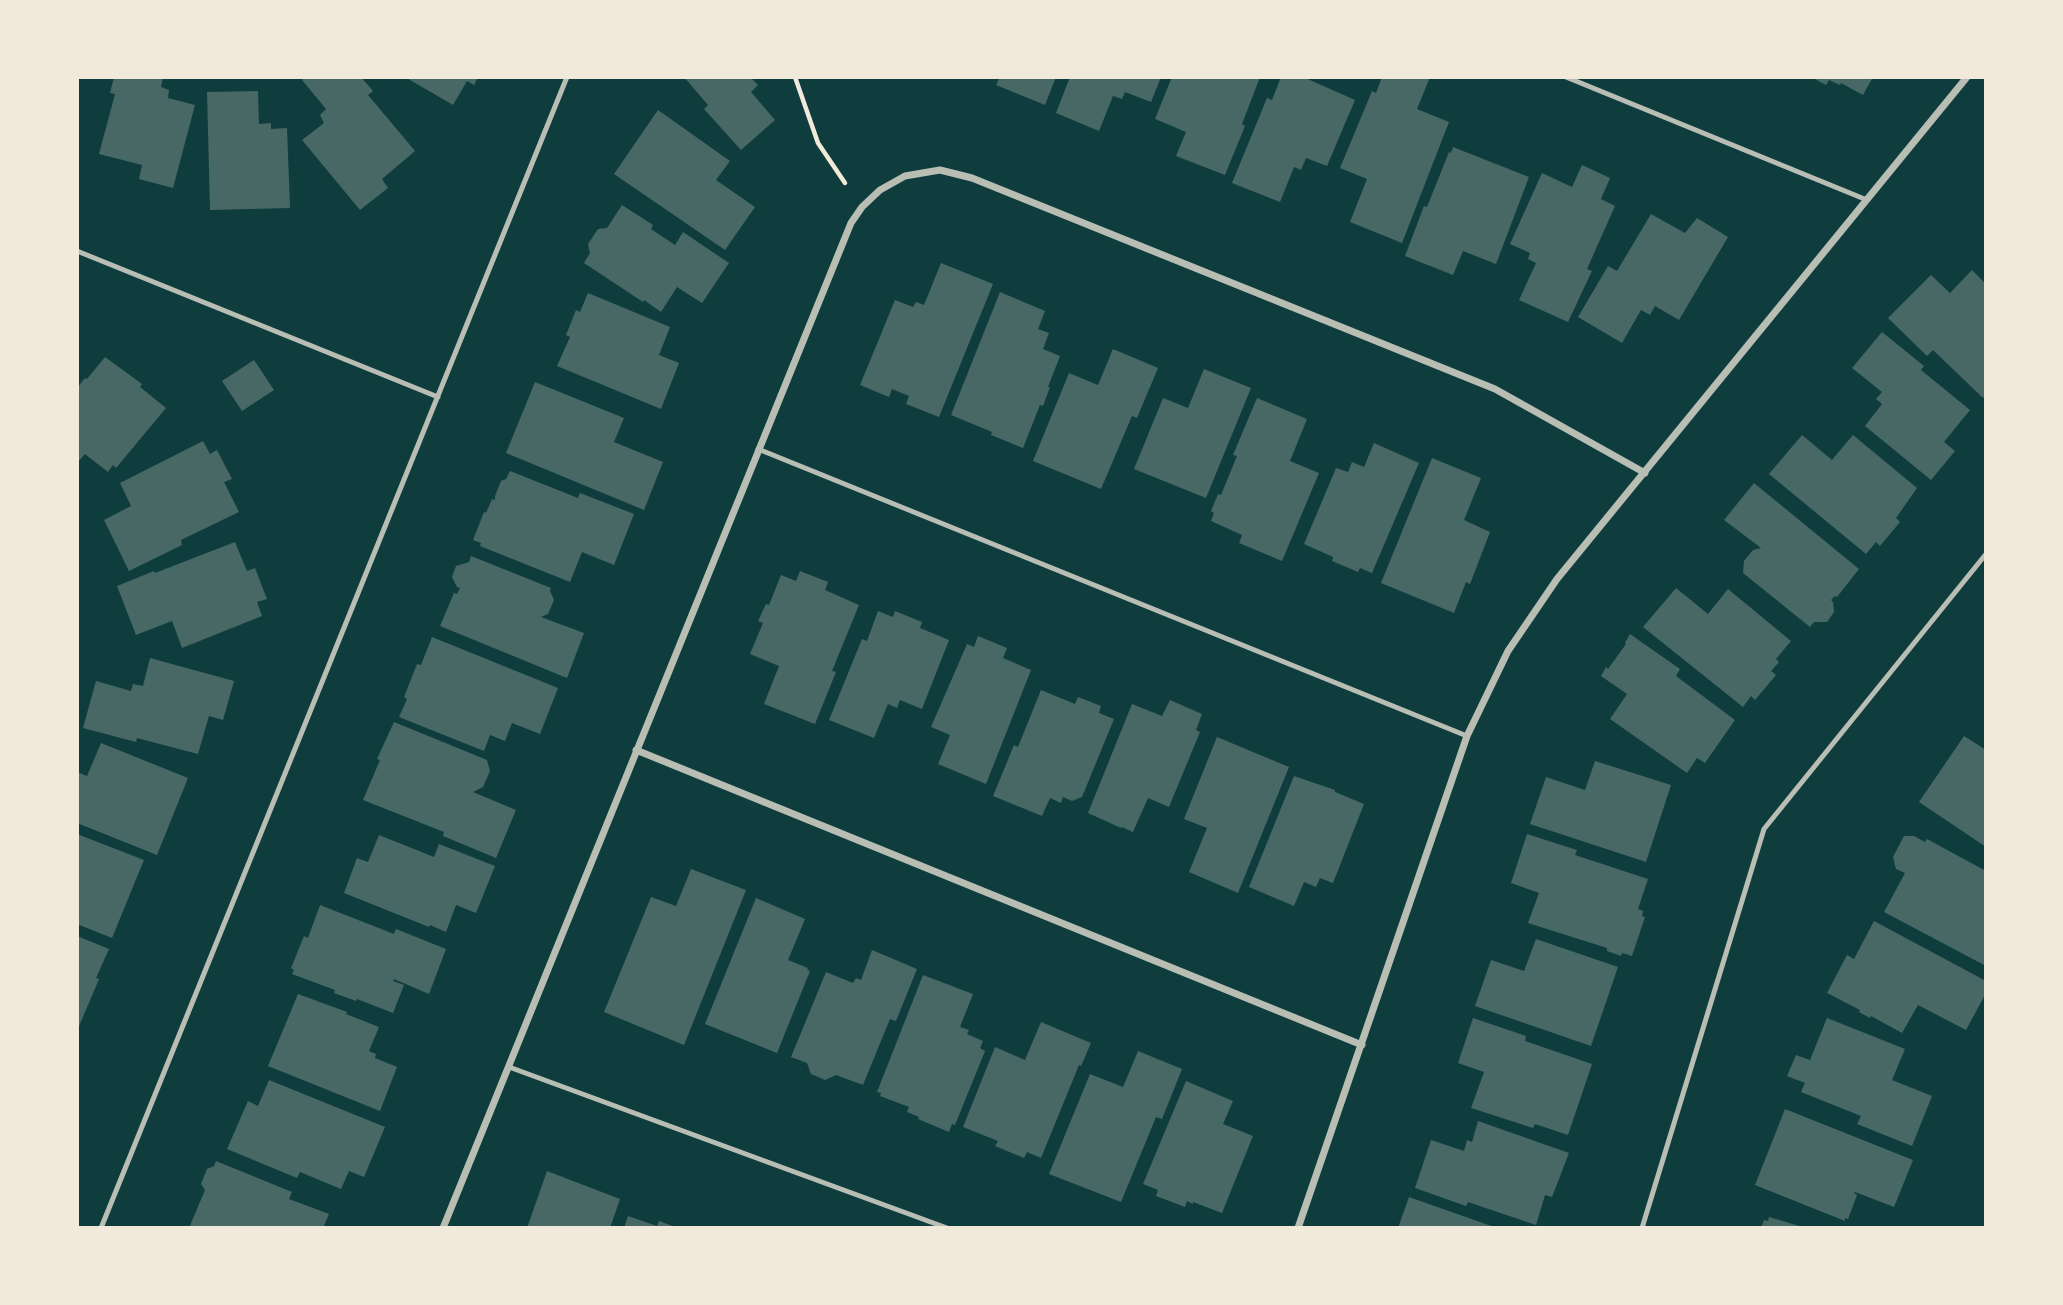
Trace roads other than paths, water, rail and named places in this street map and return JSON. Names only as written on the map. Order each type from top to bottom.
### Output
[{"type":"street","points":[[1298,1228],[1467,736],[1508,651],[1557,579],[1967,77]]},
{"type":"street","points":[[443,1228],[851,223],[862,206],[880,190],[905,176],[940,170],[972,178],[1495,389],[1645,472]]},
{"type":"street","points":[[636,750],[1362,1045]]},
{"type":"lane","points":[[101,1228],[567,77]]},
{"type":"lane","points":[[1566,77],[1867,200]]},
{"type":"lane","points":[[77,251],[438,397]]},
{"type":"lane","points":[[758,449],[1467,736]]},
{"type":"lane","points":[[1642,1228],[1764,830],[1986,554]]},
{"type":"lane","points":[[509,1067],[947,1228]]}]
